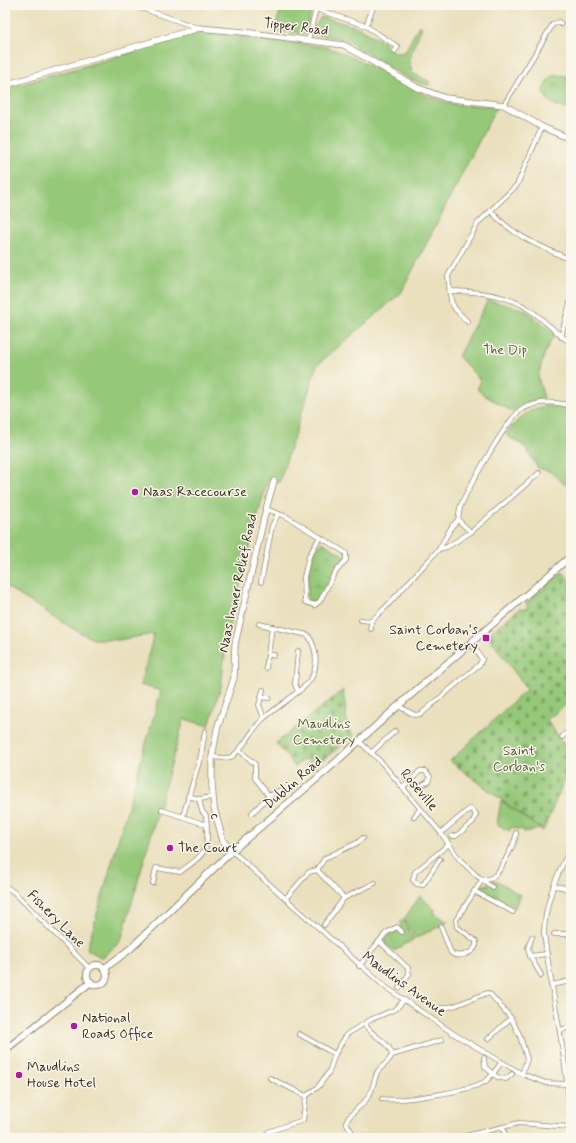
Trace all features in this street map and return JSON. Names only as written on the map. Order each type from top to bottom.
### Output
[{"type":"main road","name":"Dublin Road","points":[[105,968],[130,949],[232,851],[571,556]]},
{"type":"main road","points":[[96,965],[105,968],[107,974],[105,982],[97,985],[91,982],[88,976],[90,969],[96,965]]},
{"type":"main road","points":[[5,1050],[91,982]]},
{"type":"street","points":[[133,5],[199,28]]},
{"type":"street","points":[[366,26],[374,5]]},
{"type":"street","points":[[308,40],[316,7],[366,26],[398,47],[396,51]]},
{"type":"street","points":[[504,105],[553,24],[559,22],[561,24]]},
{"type":"street","name":"Tipper Road","points":[[5,85],[199,28],[344,45],[416,86],[445,98],[504,105],[542,127],[571,139]]},
{"type":"street","points":[[468,322],[455,309],[449,291],[448,276],[469,235],[478,223],[517,185],[542,127]]},
{"type":"street","points":[[491,212],[502,224],[528,241],[571,260]]},
{"type":"street","points":[[449,291],[477,292],[503,297],[527,308],[561,337],[571,343]]},
{"type":"street","points":[[561,337],[571,299]]},
{"type":"street","points":[[371,629],[371,621],[393,600],[439,549],[452,526],[458,520],[460,508],[488,456],[519,410],[542,402],[551,402],[571,406]]},
{"type":"street","points":[[439,549],[447,547],[471,532],[539,473]]},
{"type":"street","name":"Naas Inner Relief Road","points":[[232,851],[223,841],[220,832],[213,797],[212,757],[217,729],[234,678],[235,644],[266,509],[274,481]]},
{"type":"street","points":[[266,509],[287,517],[320,537],[346,553],[347,557],[334,574],[320,601],[315,605],[305,602],[304,577],[309,556],[320,537]]},
{"type":"street","points":[[260,582],[272,526],[278,514]]},
{"type":"street","points":[[458,520],[471,532]]},
{"type":"street","points":[[361,620],[371,621]]},
{"type":"street","points":[[212,757],[228,758],[239,750],[252,730],[264,718],[298,692],[313,678],[316,668],[312,642],[308,635],[259,624]]},
{"type":"street","points":[[266,668],[272,627]]},
{"type":"street","points":[[398,706],[415,716],[421,714],[480,664],[482,660],[471,643]]},
{"type":"street","points":[[298,652],[299,658],[294,684],[298,692]]},
{"type":"street","points":[[268,655],[274,655]]},
{"type":"street","points":[[299,658],[304,659]]},
{"type":"street","points":[[263,690],[260,711],[264,718]]},
{"type":"street","points":[[261,697],[269,698]]},
{"type":"street","points":[[562,737],[571,729]]},
{"type":"street","points":[[182,816],[202,736],[206,731]]},
{"type":"street","points":[[371,753],[395,731]]},
{"type":"street","name":"Roseville","points":[[359,741],[420,808],[441,833],[460,860],[493,888]]},
{"type":"street","points":[[239,750],[255,764],[254,778],[269,796]]},
{"type":"street","points":[[403,788],[420,772],[425,771],[430,777],[428,782],[417,788]]},
{"type":"street","points":[[252,813],[269,796],[281,790]]},
{"type":"street","points":[[188,796],[199,799],[213,797]]},
{"type":"street","name":"c","points":[[153,883],[156,868],[180,872],[197,860],[206,850],[208,840],[206,816],[202,811],[199,799]]},
{"type":"street","points":[[414,817],[420,808]]},
{"type":"street","points":[[441,833],[468,810],[472,809],[476,814],[473,822],[456,836],[452,836]]},
{"type":"street","points":[[162,810],[207,825]]},
{"type":"street","points":[[441,927],[451,952],[455,955],[464,954],[474,950],[477,945],[476,941],[456,924],[456,920],[482,880],[495,876],[514,846],[516,833]]},
{"type":"street","points":[[285,899],[309,872],[317,870],[326,858],[357,843],[363,838]]},
{"type":"street","points":[[440,859],[423,885],[417,884],[413,880],[415,872],[449,844]]},
{"type":"street","points":[[570,1138],[560,1030],[547,954],[545,915],[563,864],[571,848]]},
{"type":"street","name":"Maudlins Avenue","points":[[232,851],[359,966],[404,1000],[454,1034],[522,1074],[546,1083],[566,1084]]},
{"type":"street","points":[[317,870],[344,898]]},
{"type":"street","points":[[324,925],[344,898],[375,883]]},
{"type":"street","name":"Fishery Lane","points":[[5,886],[15,893],[90,969]]},
{"type":"street","points":[[555,886],[571,889]]},
{"type":"street","points":[[474,891],[513,912]]},
{"type":"street","points":[[359,966],[386,933],[397,927],[402,932]]},
{"type":"street","points":[[554,934],[571,934]]},
{"type":"street","points":[[532,937],[528,948],[530,956],[540,975]]},
{"type":"street","points":[[379,941],[408,968],[409,974],[398,988]]},
{"type":"street","points":[[530,956],[547,954]]},
{"type":"street","points":[[552,985],[571,981]]},
{"type":"street","points":[[437,1009],[454,1006],[487,993],[492,995],[510,1018],[520,1036],[527,1059],[522,1074]]},
{"type":"street","points":[[268,1132],[303,1120],[306,1096],[318,1087],[330,1072],[335,1054],[347,1034],[365,1025],[372,1019],[396,1009],[404,1000]]},
{"type":"street","points":[[488,1039],[510,1018]]},
{"type":"street","points":[[355,1138],[346,1122],[347,1119],[355,1113],[369,1097],[375,1084],[377,1072],[390,1061],[392,1055],[388,1045],[374,1036],[365,1025]]},
{"type":"street","points":[[560,1030],[571,1028]]},
{"type":"street","points":[[299,1034],[335,1054]]},
{"type":"street","points":[[392,1055],[442,1040]]},
{"type":"street","points":[[484,1058],[485,1067],[497,1077],[506,1079],[512,1074]]},
{"type":"street","points":[[382,1099],[391,1101],[466,1088],[486,1081],[502,1062]]},
{"type":"street","points":[[270,1078],[306,1096]]},
{"type":"street","points":[[456,1138],[520,1123],[570,1127]]},
{"type":"street","points":[[503,1128],[506,1138]]},
{"type":"green space","points":[[282,5],[313,5],[306,33],[274,31]]},
{"type":"green space","points":[[321,17],[357,27],[385,43],[390,50],[397,53],[405,52],[419,25],[422,27],[412,50],[410,62],[411,68],[413,74],[429,81],[429,85],[398,73],[348,42],[327,36],[315,35],[314,29]]},
{"type":"green space","name":"Naas Racecourse","points":[[202,32],[326,47],[357,59],[417,91],[448,103],[497,106],[401,293],[317,365],[279,483],[268,479],[227,635],[221,686],[209,726],[184,719],[121,941],[102,958],[87,949],[161,691],[140,685],[154,634],[118,640],[93,639],[75,630],[5,586],[5,89]]},
{"type":"green space","points":[[555,75],[571,76],[571,94],[569,96],[571,106],[566,109],[555,105],[546,98],[544,94],[544,86],[551,77]]},
{"type":"green space","name":"The Dip","points":[[488,300],[526,310],[555,334],[545,352],[538,377],[544,398],[523,405],[513,412],[484,395],[477,389],[481,381],[458,356]]},
{"type":"green space","points":[[544,406],[561,407],[571,410],[571,480],[565,485],[551,472],[538,468],[524,446],[506,435],[522,416],[532,410]]},
{"type":"green space","points":[[322,542],[346,557],[330,578],[320,599],[316,602],[308,601],[308,576],[310,564],[315,552]]},
{"type":"green space","name":"Saint Corban's","points":[[563,572],[571,582],[571,700],[547,720],[571,755],[571,764],[543,831],[450,761],[527,689],[487,635],[519,609],[527,609],[527,602]]},
{"type":"green space","name":"Maudlins Cemetery","points":[[343,690],[348,728],[354,736],[313,767],[306,758],[295,767],[276,743]]},
{"type":"green space","points":[[501,801],[540,829],[524,832],[523,829],[518,830],[512,827],[509,831],[497,824]]},
{"type":"green space","points":[[496,880],[520,895],[515,908],[513,907],[513,904],[510,903],[504,905],[477,891],[481,885],[485,885]]},
{"type":"green space","points":[[420,896],[435,910],[434,913],[448,922],[416,938],[404,919]]},
{"type":"green space","points":[[403,920],[414,939],[394,951],[385,943],[385,938],[401,927],[400,922]]},
{"type":"place","name":"Naas Racecourse","points":[[135,492]]},
{"type":"place","name":"Saint Corban's Cemetery","points":[[486,638]]},
{"type":"place","name":"The Court","points":[[170,848]]},
{"type":"place","name":"National Roads Office","points":[[74,1026]]},
{"type":"place","name":"Maudlins House Hotel","points":[[19,1075]]}]
